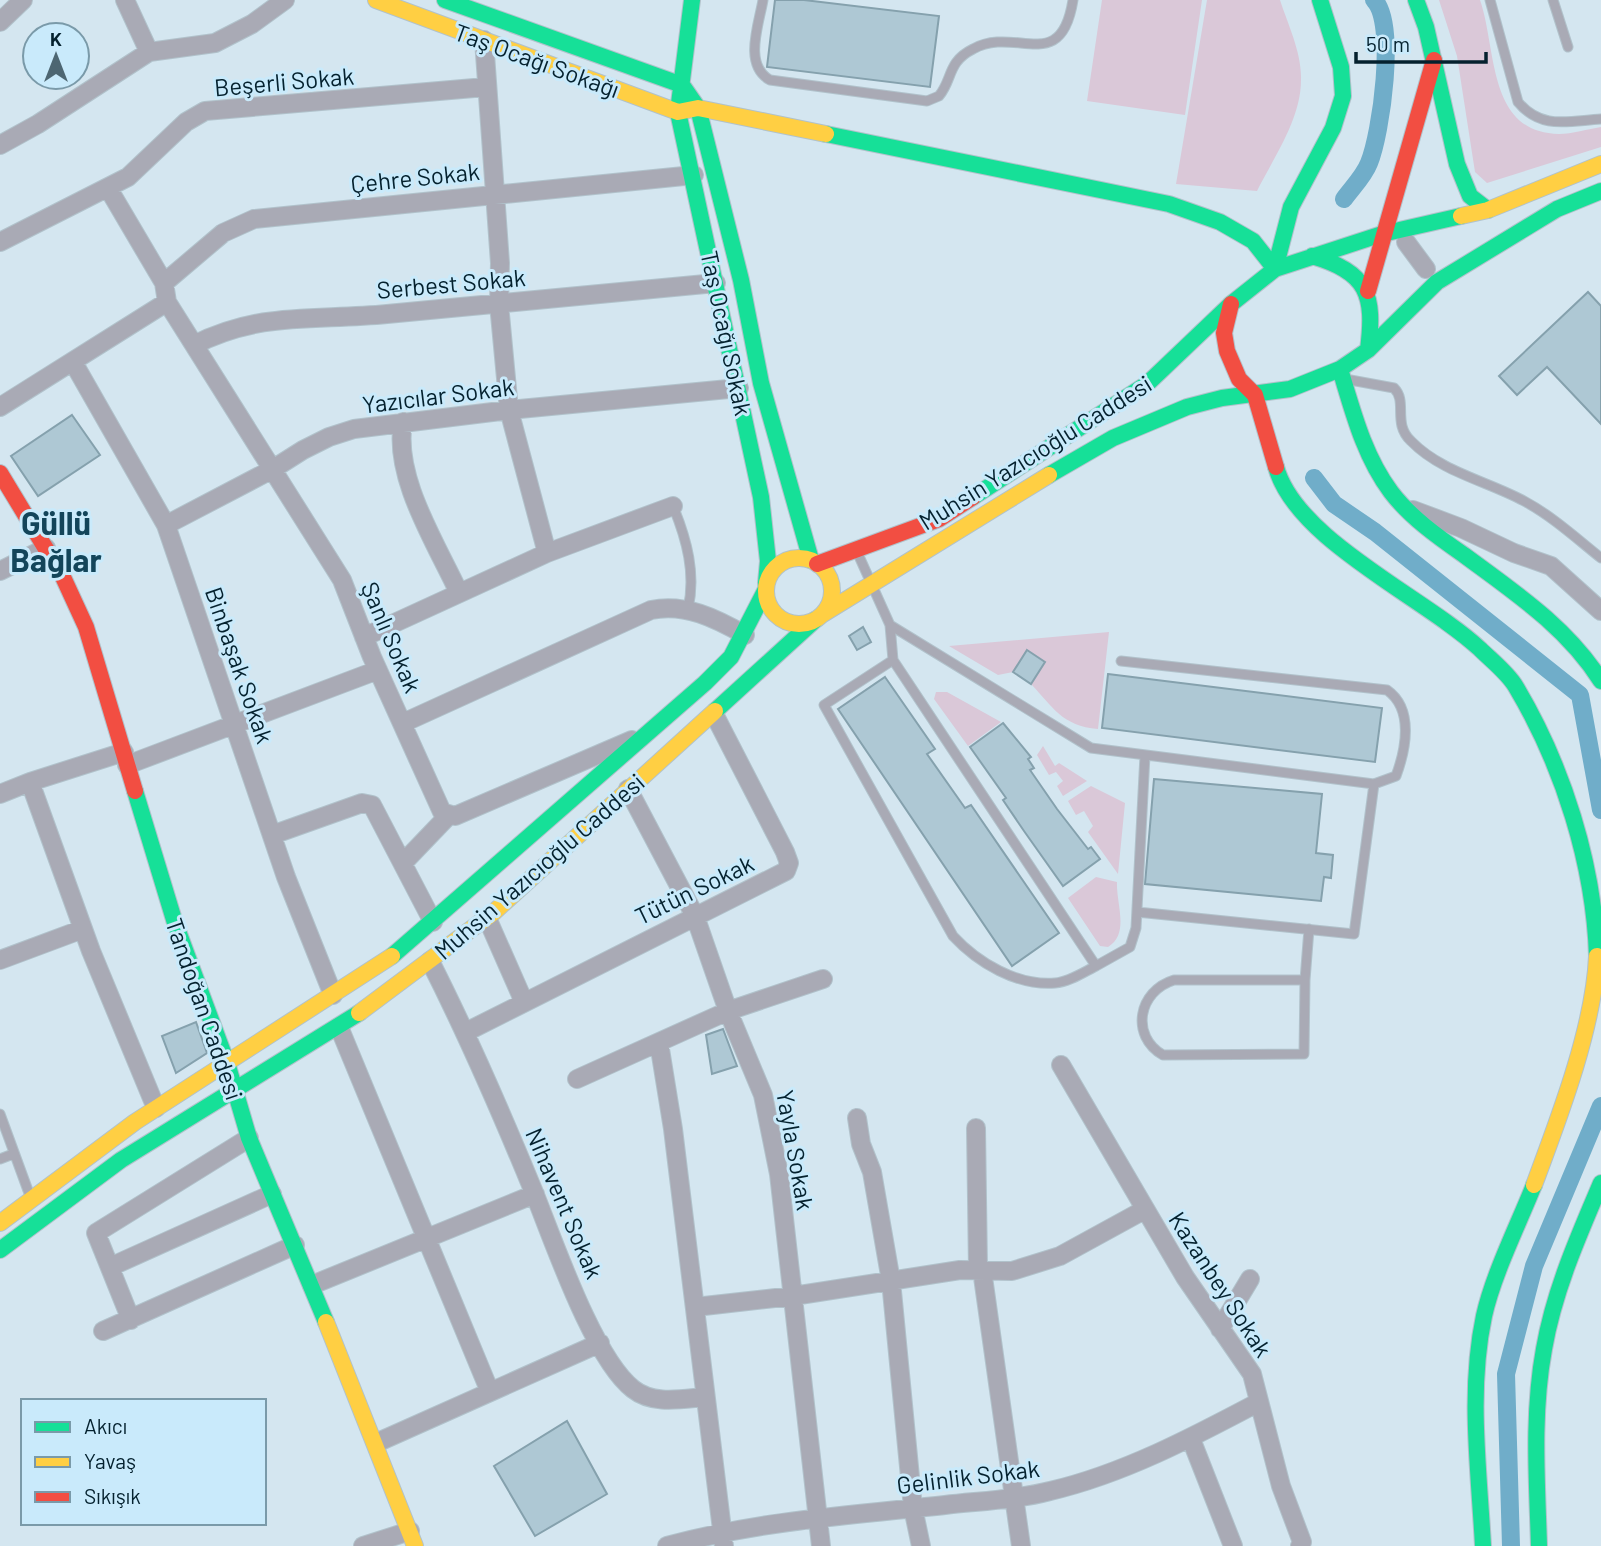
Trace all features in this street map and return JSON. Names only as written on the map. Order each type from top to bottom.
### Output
[{"type":"street","points":[[0,22],[23,0]]},
{"type":"street","points":[[125,0],[149,52]]},
{"type":"street","points":[[0,145],[50,117],[149,52],[215,43],[252,24],[285,0]]},
{"type":"street","name":"Taş Ocağı Sokağı","points":[[376,0],[678,112]]},
{"type":"street","points":[[445,0],[682,85],[692,0]]},
{"type":"street","points":[[1275,269],[1291,207],[1329,137],[1343,96],[1342,68],[1320,0]]},
{"type":"street","points":[[1416,0],[1434,60],[1457,164],[1470,196],[1488,210]]},
{"type":"street","points":[[492,17],[484,40],[485,87],[495,193],[499,304],[509,410],[547,553]]},
{"type":"street","points":[[1368,350],[1372,322],[1368,291],[1382,234],[1434,60]]},
{"type":"street","name":"Taş Ocağı Sokak","points":[[682,85],[698,108],[716,172],[761,383],[814,562]]},
{"type":"street","name":"Taş Ocağı Sokak","points":[[682,85],[678,112],[694,174],[763,513],[768,561],[766,587]]},
{"type":"street","name":"Beşerli Sokak","points":[[0,242],[108,188],[143,164],[186,122],[205,111],[485,87]]},
{"type":"street","points":[[678,112],[698,108],[1169,204],[1220,222],[1254,241],[1275,269]]},
{"type":"street","name":"Muhsin Yazıcıoğlu Caddesi","points":[[814,562],[897,537],[939,519],[1147,384],[1231,304],[1275,269],[1382,234],[1488,210],[1601,164]]},
{"type":"street","points":[[694,174],[716,172]]},
{"type":"street","name":"Çehre Sokak","points":[[164,283],[223,233],[254,219],[694,174]]},
{"type":"street","points":[[0,407],[167,302],[164,283],[108,188]]},
{"type":"street","name":"Muhsin Yazıcıoğlu Caddesi","points":[[0,1250],[75,1190],[339,1027],[446,950],[487,918],[819,617],[969,522],[1113,438],[1187,407],[1222,398],[1301,386],[1341,374],[1437,282],[1557,209],[1599,194]]},
{"type":"street","points":[[1406,242],[1426,270]]},
{"type":"street","points":[[1312,256],[1345,267],[1368,291]]},
{"type":"street","points":[[716,283],[741,280]]},
{"type":"street","name":"Serbest Sokak","points":[[194,345],[228,329],[267,320],[370,315],[716,283]]},
{"type":"street","name":"Şanlı Sokak","points":[[167,302],[337,571],[377,670],[434,795],[442,812],[449,816]]},
{"type":"street","points":[[1231,304],[1224,333],[1227,351],[1239,379],[1255,395],[1280,483],[1308,522],[1478,647],[1515,685],[1558,774],[1592,891],[1597,959],[1579,1049],[1565,1104],[1489,1301],[1478,1341],[1475,1382],[1483,1546]]},
{"type":"street","name":"Binbaşak Sokak","points":[[73,362],[166,525],[272,835],[333,995]]},
{"type":"street","points":[[1341,374],[1363,445],[1403,506],[1577,646],[1601,681]]},
{"type":"street","points":[[739,388],[761,383]]},
{"type":"street","name":"Yazıcılar Sokak","points":[[166,525],[329,437],[402,422],[739,388]]},
{"type":"street","points":[[402,422],[400,437],[404,471],[459,593]]},
{"type":"street","name":"Tandoğan Caddesi","points":[[0,473],[46,548],[86,627],[175,923],[227,1062],[233,1091],[249,1138],[312,1285],[413,1538]]},
{"type":"street","points":[[364,637],[547,553],[673,506]]},
{"type":"street","points":[[1403,506],[1461,528],[1514,554],[1552,566],[1601,611]]},
{"type":"street","points":[[0,571],[46,548]]},
{"type":"street","points":[[787,560],[814,562],[825,570],[832,588],[832,597],[819,617],[797,624],[781,620],[769,607],[766,587],[770,573],[787,560]]},
{"type":"street","name":"Muhsin Yazıcıoğlu Caddesi","points":[[0,1223],[31,1197],[156,1108],[373,970],[433,922],[705,683],[731,657],[745,635],[766,587]]},
{"type":"street","points":[[402,723],[633,617],[667,607],[688,609],[745,635]]},
{"type":"street","points":[[0,794],[30,782],[125,759],[235,726],[377,670]]},
{"type":"street","name":"Tütün Sokak","points":[[466,1032],[786,872],[789,863],[714,714]]},
{"type":"street","points":[[402,863],[449,816],[455,816],[645,734]]},
{"type":"street","points":[[30,782],[83,929],[156,1108]]},
{"type":"street","name":"Yayla Sokak","points":[[628,789],[695,916],[728,1011],[769,1115],[793,1296],[821,1546]]},
{"type":"street","points":[[272,835],[362,803],[372,805],[446,950]]},
{"type":"street","points":[[487,918],[524,1002]]},
{"type":"street","points":[[0,960],[83,929]]},
{"type":"street","name":"Nihavent Sokak","points":[[430,961],[466,1032],[552,1239],[600,1343],[619,1375],[633,1389],[648,1398],[705,1397]]},
{"type":"street","points":[[577,1079],[728,1011],[823,979]]},
{"type":"street","points":[[339,1027],[490,1392]]},
{"type":"street","points":[[659,1044],[673,1129],[722,1539]]},
{"type":"street","name":"Kazanbey Sokak","points":[[1061,1065],[1144,1210],[1220,1329],[1245,1361],[1259,1402],[1281,1486],[1302,1542],[1300,1546]]},
{"type":"street","points":[[857,1118],[862,1144],[872,1172],[891,1281],[912,1508],[921,1546]]},
{"type":"street","points":[[976,1128],[980,1269],[1021,1546]]},
{"type":"street","points":[[131,1320],[96,1233],[249,1138]]},
{"type":"street","points":[[1539,1546],[1539,1384],[1544,1347],[1570,1260],[1601,1183]]},
{"type":"street","points":[[110,1266],[272,1194]]},
{"type":"street","points":[[312,1285],[535,1194]]},
{"type":"street","points":[[695,1307],[980,1269],[996,1273],[1012,1270],[1060,1256],[1144,1210]]},
{"type":"street","points":[[103,1331],[295,1245]]},
{"type":"street","points":[[1220,1329],[1250,1279]]},
{"type":"street","points":[[376,1443],[600,1343]]},
{"type":"street","name":"Gelinlik Sokak","points":[[667,1546],[722,1539],[818,1518],[1049,1492],[1100,1476],[1191,1439],[1259,1402]]},
{"type":"street","points":[[1191,1439],[1233,1546]]},
{"type":"street","points":[[363,1546],[413,1538]]},
{"type":"lane","points":[[763,0],[755,60],[764,76],[770,80],[927,101],[939,96],[952,68],[974,48],[997,41],[1034,46],[1059,36],[1070,24],[1073,0]]},
{"type":"lane","points":[[1490,0],[1518,102],[1528,114],[1544,121],[1601,119]]},
{"type":"lane","points":[[1553,0],[1568,47]]},
{"type":"lane","points":[[1341,374],[1394,388],[1401,399],[1400,423],[1414,444],[1460,474],[1527,502],[1601,558]]},
{"type":"lane","points":[[673,506],[687,546],[691,570],[688,609]]},
{"type":"lane","points":[[855,549],[863,561],[890,625],[893,660],[1096,966]]},
{"type":"lane","points":[[890,625],[1091,748],[1374,784],[1396,776],[1404,739],[1401,704],[1387,690],[1121,660]]},
{"type":"lane","points":[[893,660],[824,705],[953,936],[970,954],[1007,974],[1038,982],[1057,983],[1130,947],[1136,912],[1145,755]]},
{"type":"lane","points":[[1136,912],[1354,934],[1374,784]]},
{"type":"lane","points":[[1305,980],[1174,980],[1158,985],[1146,1000],[1143,1017],[1145,1034],[1151,1048],[1163,1055],[1304,1054],[1309,929]]},
{"type":"lane","points":[[0,1114],[31,1197]]},
{"type":"lane","points":[[0,1159],[13,1154]]},
{"type":"shaded area","points":[[1102,0],[1202,0],[1185,115],[1087,101]]},
{"type":"shaded area","points":[[1207,0],[1280,0],[1297,49],[1301,80],[1297,109],[1257,191],[1176,184]]},
{"type":"shaded area","points":[[1439,0],[1480,0],[1499,85],[1507,104],[1519,120],[1536,130],[1559,134],[1601,127],[1601,147],[1487,183],[1475,172],[1457,56]]},
{"type":"shaded area","points":[[1109,632],[1098,729],[1075,724],[1052,708],[1031,684],[1045,662],[1028,651],[1013,672],[998,675],[949,646]]},
{"type":"shaded area","points":[[936,692],[947,692],[1001,722],[968,746],[934,699]]},
{"type":"shaded area","points":[[1043,746],[1055,766],[1059,763],[1087,781],[1063,796],[1057,786],[1063,781],[1056,772],[1049,775],[1037,755]]},
{"type":"shaded area","points":[[1091,786],[1125,803],[1118,874],[1088,832],[1093,826],[1084,811],[1076,815],[1068,801]]},
{"type":"shaded area","points":[[1096,877],[1117,882],[1120,927],[1115,941],[1108,947],[1100,946],[1068,898]]},
{"type":"building","points":[[775,0],[804,0],[939,16],[930,87],[767,67]]},
{"type":"building","points":[[1588,292],[1601,306],[1601,424],[1547,367],[1517,395],[1499,376]]},
{"type":"building","points":[[72,415],[100,455],[38,496],[11,456]]},
{"type":"building","points":[[863,627],[871,642],[857,650],[849,636]]},
{"type":"building","points":[[1027,650],[1045,662],[1031,684],[1013,672]]},
{"type":"building","points":[[1108,674],[1382,708],[1375,762],[1102,728]]},
{"type":"building","points":[[885,677],[935,749],[927,754],[965,808],[971,805],[1059,933],[1012,966],[838,709]]},
{"type":"building","points":[[1003,723],[1031,757],[1028,759],[1034,768],[1030,770],[1057,809],[1088,849],[1091,847],[1100,859],[1063,886],[970,747]]},
{"type":"building","points":[[1154,779],[1322,794],[1316,853],[1333,855],[1331,878],[1324,877],[1321,901],[1145,884]]},
{"type":"building","points":[[196,1022],[207,1053],[176,1073],[162,1036]]},
{"type":"building","points":[[723,1029],[737,1066],[712,1074],[706,1035]]},
{"type":"building","points":[[567,1421],[607,1494],[535,1536],[494,1466]]},
{"type":"waterway","points":[[1344,199],[1369,163],[1382,105],[1385,31],[1381,12],[1374,0]]},
{"type":"waterway","points":[[1314,478],[1334,504],[1375,532],[1580,695],[1601,810]]},
{"type":"waterway","points":[[1511,1546],[1506,1374],[1534,1266],[1601,1106]]},
{"type":"traffic: fast","points":[[445,0],[682,85],[698,108],[741,280],[761,383],[811,560]]},
{"type":"traffic: fast","points":[[692,0],[678,112],[761,497],[768,561],[766,583]]},
{"type":"traffic: fast","points":[[1275,269],[1291,207],[1333,128],[1343,96],[1341,67],[1320,0]]},
{"type":"traffic: fast","points":[[1416,0],[1426,27],[1457,164],[1470,196],[1488,210]]},
{"type":"traffic: fast","points":[[826,134],[1169,204],[1220,222],[1253,241],[1275,269]]},
{"type":"traffic: fast","points":[[1049,475],[1113,438],[1187,407],[1222,398],[1290,389],[1340,369],[1368,350],[1437,282],[1557,209],[1601,191]]},
{"type":"traffic: fast","points":[[973,497],[1147,384],[1231,304],[1275,269],[1382,234],[1461,216]]},
{"type":"traffic: fast","points":[[1312,256],[1345,270],[1364,288],[1370,314],[1368,350]]},
{"type":"traffic: fast","points":[[1340,369],[1366,449],[1391,492],[1434,534],[1502,583],[1556,627],[1601,681]]},
{"type":"traffic: fast","points":[[1276,467],[1288,494],[1308,519],[1364,566],[1456,629],[1513,682],[1548,749],[1573,817],[1590,886],[1597,956]]},
{"type":"traffic: fast","points":[[392,956],[705,683],[731,657],[765,591]]},
{"type":"traffic: fast","points":[[715,711],[815,620]]},
{"type":"traffic: fast","points":[[135,791],[175,923],[227,1063],[249,1138],[326,1322]]},
{"type":"traffic: fast","points":[[0,1250],[121,1160],[359,1013]]},
{"type":"traffic: fast","points":[[1539,1546],[1537,1422],[1544,1349],[1560,1285],[1601,1183]]},
{"type":"traffic: fast","points":[[1483,1546],[1476,1431],[1479,1344],[1493,1284],[1534,1185]]},
{"type":"traffic: slow","points":[[376,0],[678,112],[698,108],[826,134]]},
{"type":"traffic: slow","points":[[1461,216],[1488,210],[1601,164]]},
{"type":"traffic: slow","points":[[823,614],[1049,475]]},
{"type":"traffic: slow","points":[[805,558],[823,567],[830,578],[832,591],[830,604],[823,615],[812,622],[793,624],[775,615],[768,604],[766,585],[775,567],[786,560],[805,558]]},
{"type":"traffic: slow","points":[[359,1013],[494,912],[715,711]]},
{"type":"traffic: slow","points":[[0,1223],[135,1122],[392,956]]},
{"type":"traffic: slow","points":[[1534,1185],[1582,1042],[1597,956]]},
{"type":"traffic: slow","points":[[326,1322],[415,1546]]},
{"type":"traffic: jam","points":[[1368,291],[1434,60]]},
{"type":"traffic: jam","points":[[1231,304],[1224,333],[1227,351],[1239,379],[1255,395],[1276,467]]},
{"type":"traffic: jam","points":[[0,473],[63,577],[86,627],[135,791]]},
{"type":"traffic: jam","points":[[817,564],[939,519],[973,497]]},
{"type":"district","name":"Güllü Bağlar","points":[[56,540]]}]
